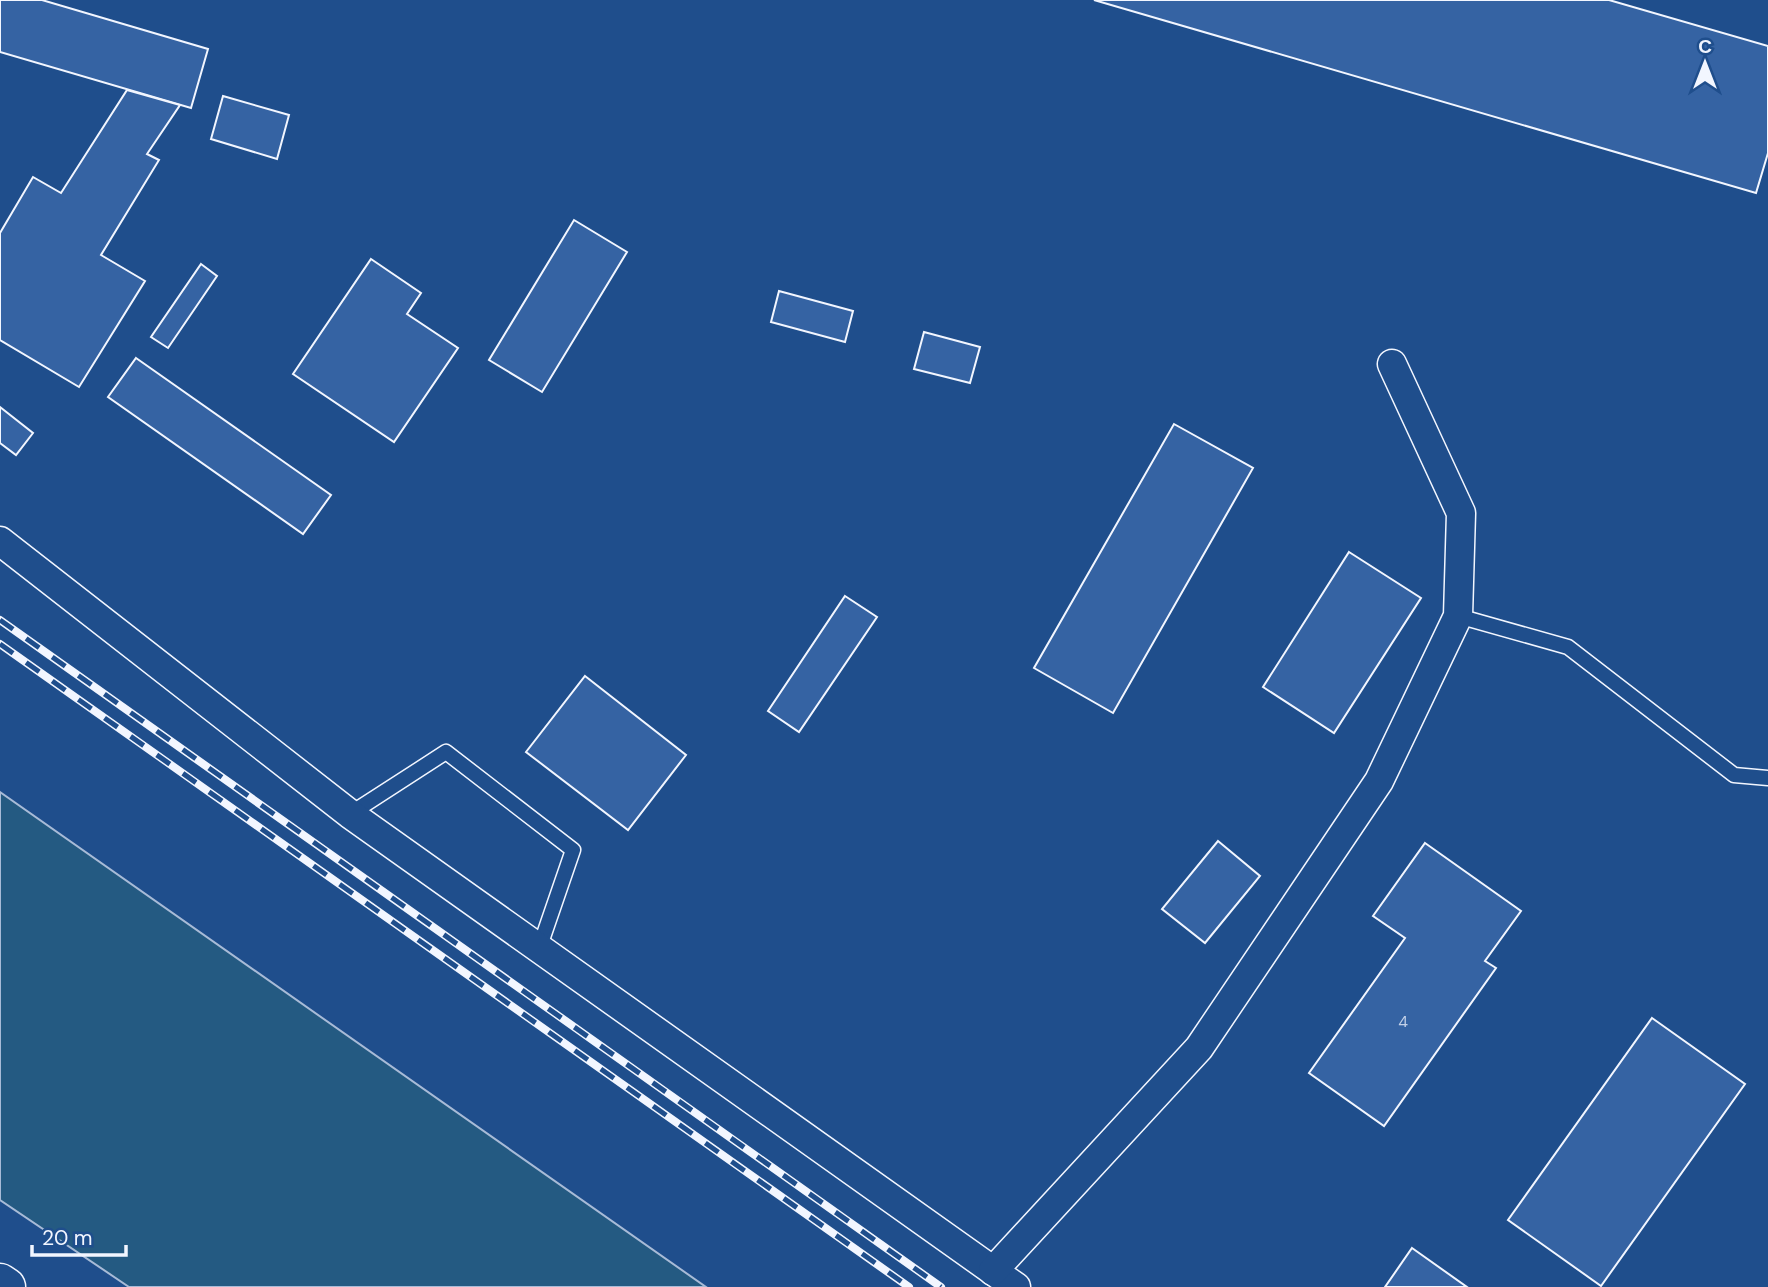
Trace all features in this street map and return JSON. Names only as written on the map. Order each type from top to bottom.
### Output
[{"type":"main road","points":[[0,1283],[6,1287]]},
{"type":"street","points":[[0,541],[350,814],[1004,1279],[1199,1048],[1379,781],[1458,616],[1461,513],[1392,364]]},
{"type":"lane","points":[[1458,616],[1568,647],[1734,775],[1768,778]]},
{"type":"lane","points":[[350,814],[446,752],[573,850],[540,947]]},
{"type":"shaded area","points":[[0,792],[706,1287],[129,1287],[0,1200]]},
{"type":"building","points":[[0,0],[42,0],[208,49],[191,108],[0,52]]},
{"type":"building","points":[[1094,0],[1609,0],[1768,46],[1768,153],[1756,193]]},
{"type":"building","points":[[127,90],[180,105],[147,154],[159,160],[101,255],[145,281],[79,387],[0,340],[0,233],[33,177],[61,193]]},
{"type":"building","points":[[223,96],[289,115],[277,159],[211,139]]},
{"type":"building","points":[[574,220],[627,252],[542,392],[489,360]]},
{"type":"building","points":[[371,259],[421,293],[407,314],[458,348],[394,442],[293,374]]},
{"type":"building","points":[[201,264],[217,276],[168,348],[151,337]]},
{"type":"building","points":[[779,291],[853,311],[845,342],[771,322]]},
{"type":"building","points":[[924,332],[980,347],[970,383],[914,369]]},
{"type":"building","points":[[136,358],[331,495],[303,534],[108,397]]},
{"type":"building","points":[[0,407],[33,433],[16,455],[0,443]]},
{"type":"building","points":[[1174,424],[1253,468],[1113,713],[1034,668]]},
{"type":"building","points":[[1349,552],[1421,598],[1334,733],[1263,687]]},
{"type":"building","points":[[845,596],[877,617],[799,732],[768,711]]},
{"type":"building","points":[[585,676],[686,755],[628,830],[526,752]]},
{"type":"building","points":[[1218,841],[1260,876],[1205,943],[1162,909]]},
{"type":"building","points":[[1425,843],[1521,911],[1485,961],[1496,968],[1384,1126],[1309,1073],[1405,938],[1373,916]]},
{"type":"building","points":[[1652,1018],[1745,1084],[1601,1286],[1508,1220]]},
{"type":"building","points":[[1412,1248],[1467,1287],[1385,1287]]},
{"type":"railway","points":[[0,620],[941,1287]]},
{"type":"railway","points":[[0,644],[909,1287]]}]
